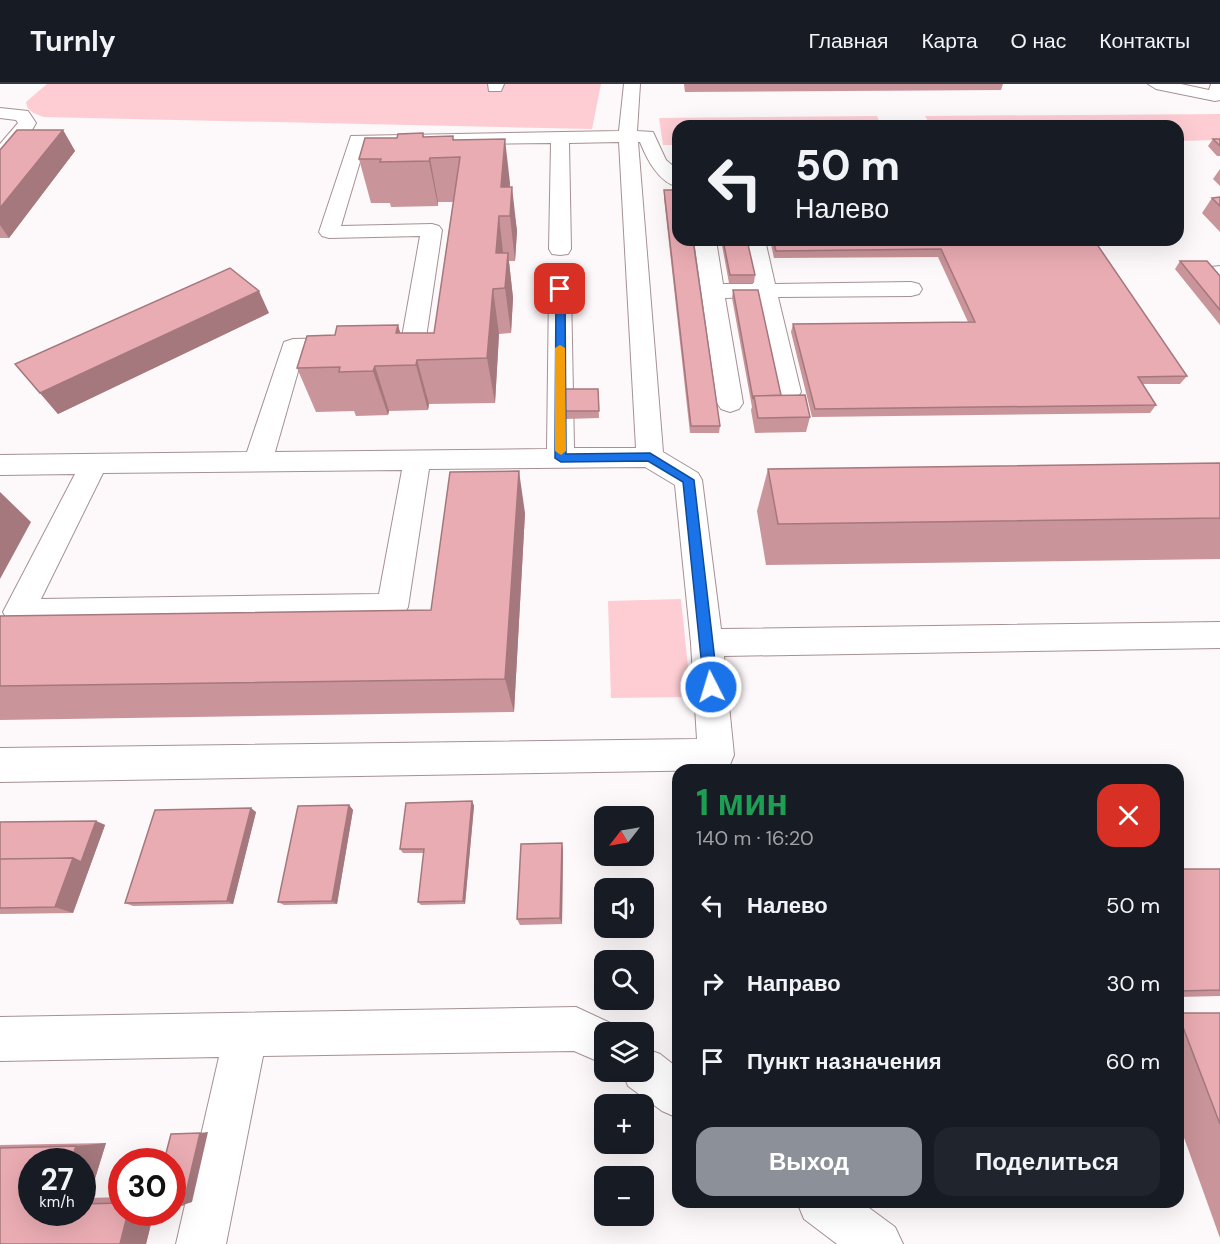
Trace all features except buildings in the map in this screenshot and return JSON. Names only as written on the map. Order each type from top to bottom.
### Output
[{"type":"street","points":[[632,84],[628,135],[650,457]]},
{"type":"street","points":[[1156,84],[1215,96],[1219,84]]},
{"type":"street","points":[[0,112],[22,115],[27,123],[22,132],[0,154]]},
{"type":"street","points":[[560,136],[560,249]]},
{"type":"street","points":[[258,462],[293,347],[413,344],[432,230],[329,232],[357,140],[647,136],[658,162],[672,175]]},
{"type":"street","points":[[706,246],[730,403]]},
{"type":"street","points":[[755,246],[788,392]]},
{"type":"street","points":[[560,289],[561,458]]},
{"type":"street","points":[[713,291],[911,289]]},
{"type":"street","points":[[0,465],[650,457],[688,480],[707,643],[716,755],[0,765]]},
{"type":"street","points":[[94,464],[19,612],[392,607],[417,460]]},
{"type":"street","points":[[707,643],[1220,636]]},
{"type":"street","points":[[1,1042],[576,1029],[594,1037]]},
{"type":"street","points":[[201,1244],[246,1035]]},
{"type":"street","points":[[654,1077],[672,1091]]},
{"type":"street","points":[[829,1208],[878,1244]]},
{"type":"shaded area","points":[[47,84],[601,84],[592,129],[44,117],[30,110],[26,102]]},
{"type":"shaded area","points":[[1220,114],[1220,140],[1184,141],[1184,120],[927,120],[925,116]]},
{"type":"shaded area","points":[[877,116],[879,120],[672,120],[672,145],[663,145],[659,118]]},
{"type":"shaded area","points":[[681,599],[691,697],[611,698],[608,601]]},
{"type":"slow traffic","points":[[560,348],[561,451]]},
{"type":"route","points":[[560,289],[561,458],[650,457],[688,480],[711,687]]}]
